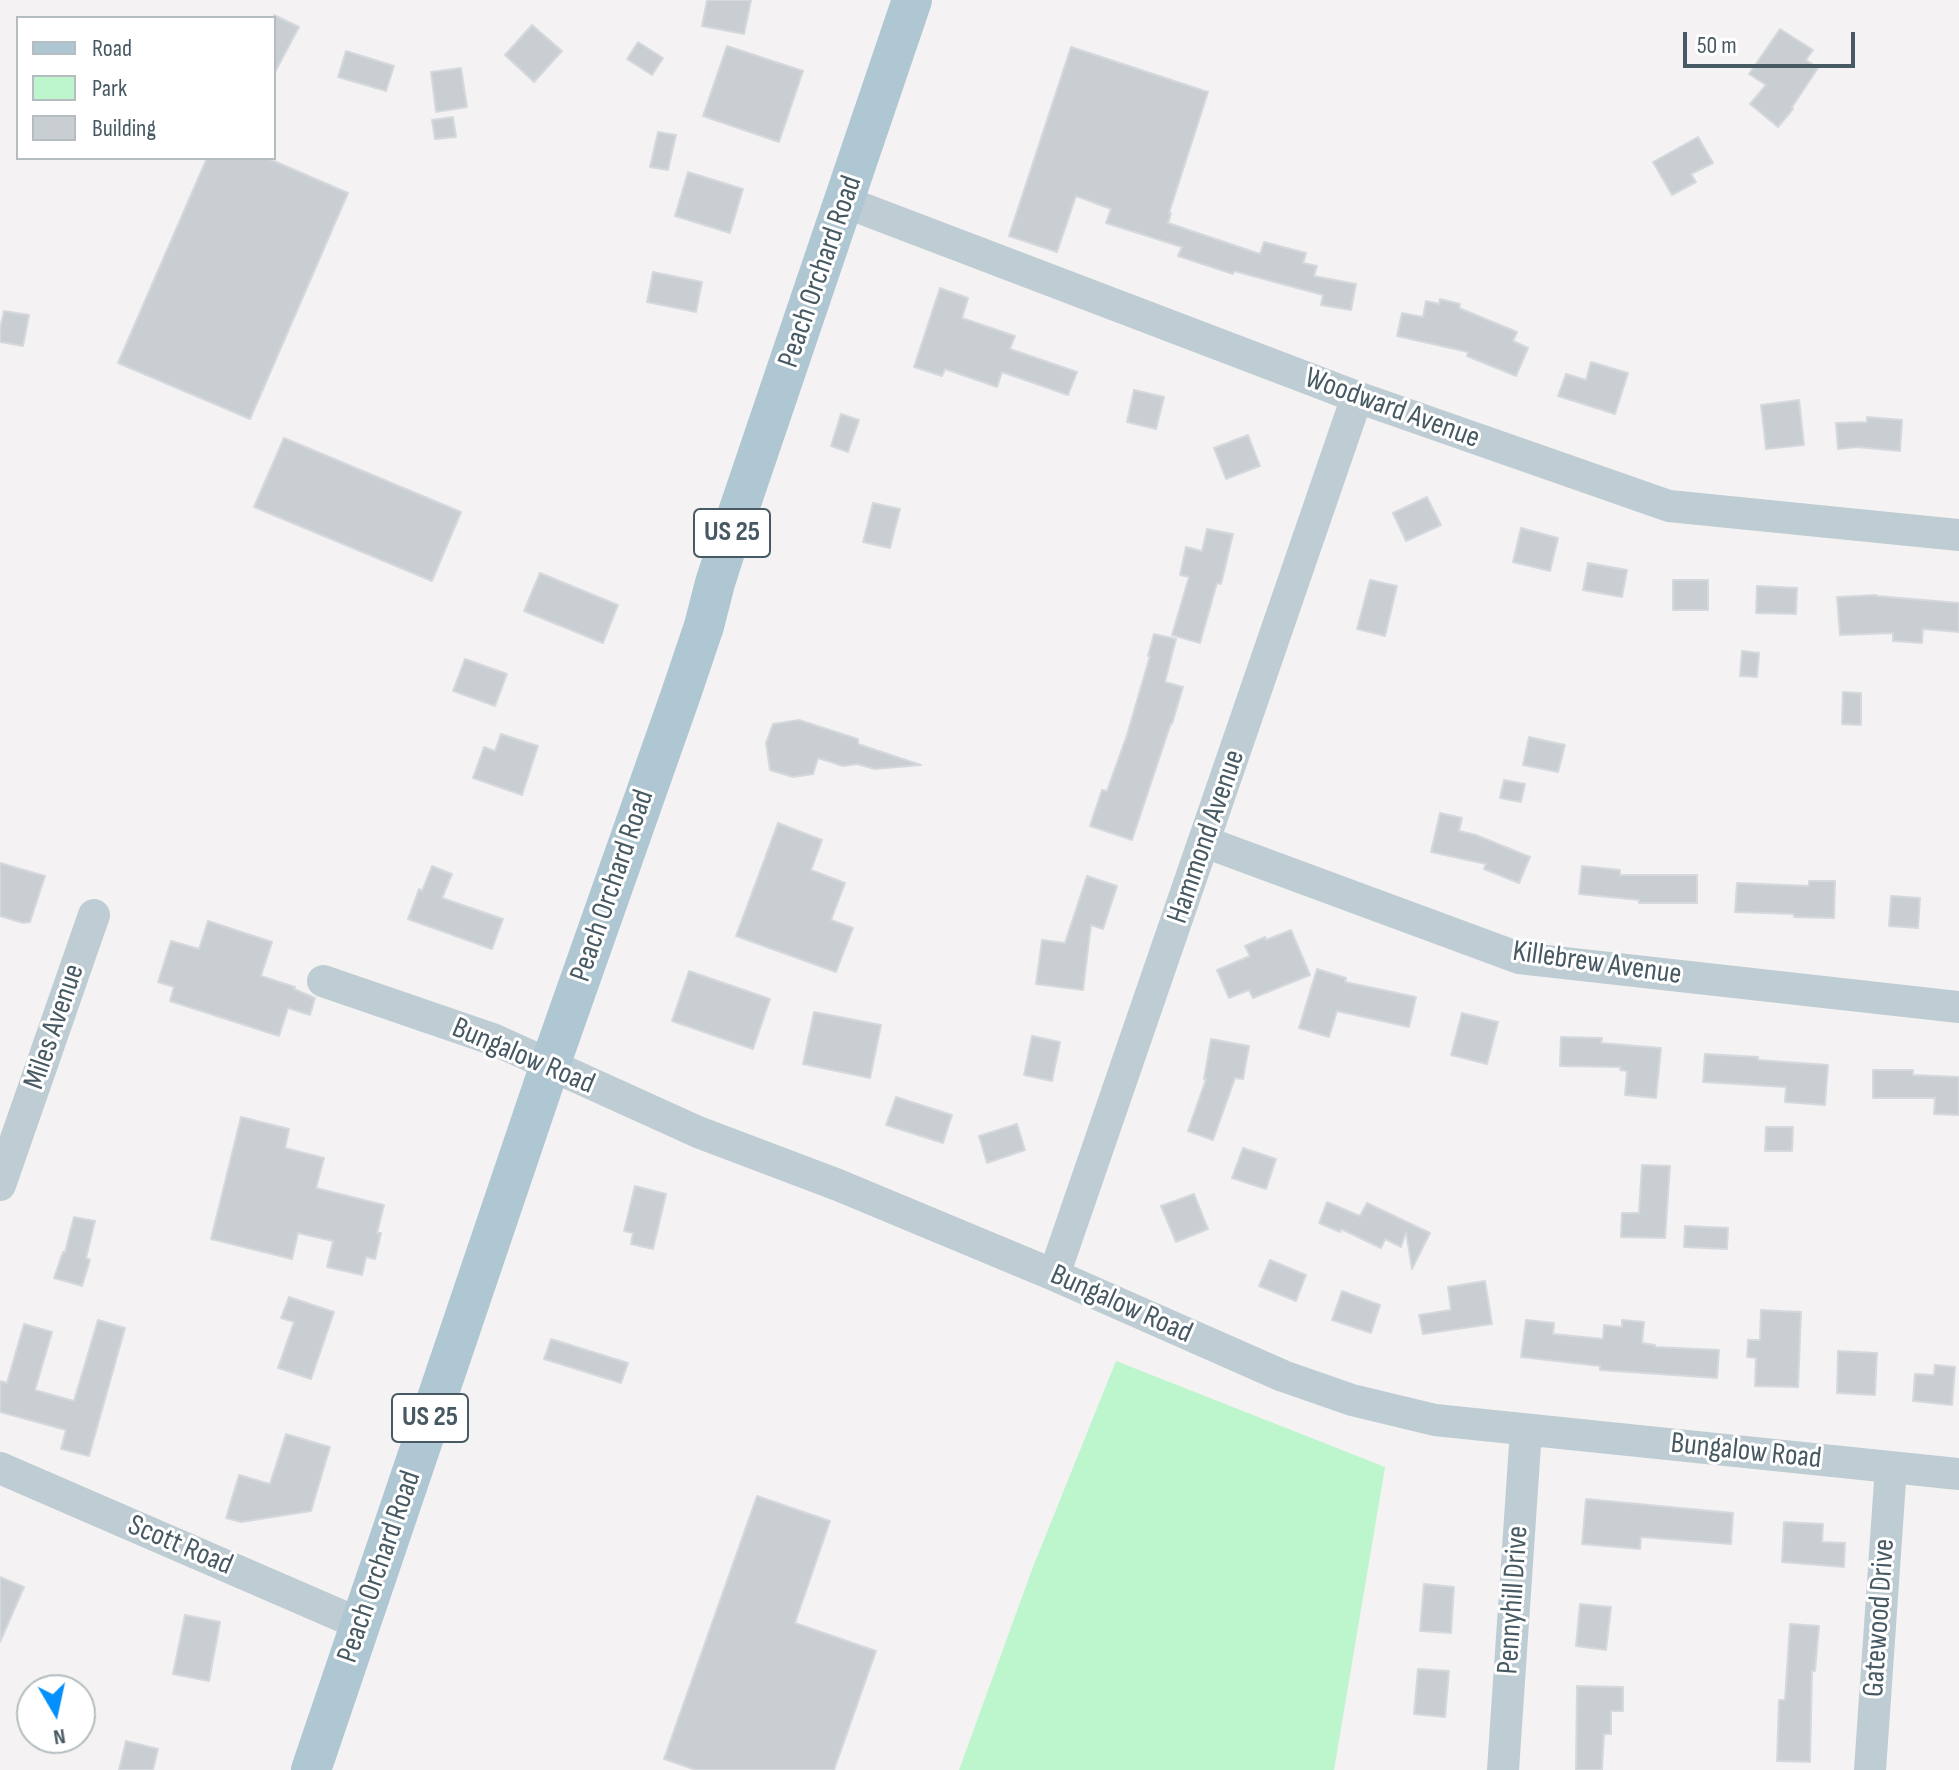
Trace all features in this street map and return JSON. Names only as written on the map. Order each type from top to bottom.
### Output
[{"type":"main road","name":"Peach Orchard Road","points":[[311,1770],[550,1065],[681,694],[728,543],[912,0]]},
{"type":"street","name":"Woodward Avenue","points":[[845,202],[1357,397],[1669,506],[1959,535]]},
{"type":"street","name":"Hammond Avenue","points":[[1054,1275],[1357,397]]},
{"type":"street","name":"Killebrew Avenue","points":[[1205,842],[1519,958],[1959,1007]]},
{"type":"street","name":"Miles Avenue","points":[[0,1185],[94,915]]},
{"type":"street","name":"Bungalow Road","points":[[323,981],[495,1040],[698,1132],[838,1185],[1054,1275],[1283,1376],[1352,1400],[1435,1420],[1959,1474]]},
{"type":"street","name":"Pennyhill Drive","points":[[1503,1770],[1526,1430]]},
{"type":"street","name":"Gatewood Drive","points":[[1870,1770],[1891,1467]]},
{"type":"street","name":"Scott Road","points":[[0,1468],[360,1624]]},
{"type":"green space","points":[[1116,1361],[1385,1467],[1334,1770],[959,1770],[1033,1567]]},
{"type":"building","points":[[707,0],[751,0],[744,34],[702,26]]},
{"type":"building","points":[[274,15],[299,27],[276,70],[276,16]]},
{"type":"building","points":[[532,25],[562,51],[534,82],[505,55]]},
{"type":"building","points":[[1780,29],[1813,50],[1806,60],[1818,68],[1778,127],[1750,104],[1766,85],[1749,74]]},
{"type":"building","points":[[638,42],[663,58],[652,75],[627,59]]},
{"type":"building","points":[[727,46],[803,71],[779,142],[703,116]]},
{"type":"building","points":[[1071,47],[1208,92],[1168,223],[1260,254],[1264,242],[1306,253],[1303,263],[1317,266],[1314,276],[1356,284],[1351,310],[1321,305],[1323,295],[1234,271],[1233,274],[1178,256],[1182,247],[1106,223],[1111,209],[1076,196],[1057,252],[1009,236]]},
{"type":"building","points":[[346,51],[394,66],[386,91],[338,77]]},
{"type":"building","points":[[461,68],[467,107],[436,112],[431,72]]},
{"type":"building","points":[[453,117],[456,137],[435,139],[432,120]]},
{"type":"building","points":[[658,132],[676,135],[668,170],[650,167]]},
{"type":"building","points":[[1698,137],[1713,163],[1691,174],[1696,182],[1672,195],[1653,162]]},
{"type":"building","points":[[206,160],[272,160],[348,193],[250,419],[118,363]]},
{"type":"building","points":[[688,172],[743,189],[730,233],[675,216]]},
{"type":"building","points":[[653,272],[702,282],[696,312],[647,302]]},
{"type":"building","points":[[940,288],[968,298],[962,318],[1015,336],[1010,349],[1077,372],[1068,395],[1002,372],[997,387],[945,369],[942,376],[914,367]]},
{"type":"building","points":[[1440,299],[1460,304],[1459,308],[1517,332],[1513,341],[1528,348],[1516,376],[1467,356],[1468,352],[1397,336],[1402,313],[1423,317],[1426,301],[1439,304]]},
{"type":"building","points":[[4,311],[29,315],[23,346],[0,342]]},
{"type":"building","points":[[1591,362],[1628,373],[1615,414],[1558,396],[1566,374],[1586,380]]},
{"type":"building","points":[[1134,390],[1164,397],[1156,429],[1127,422]]},
{"type":"building","points":[[1799,400],[1804,445],[1766,449],[1761,405]]},
{"type":"building","points":[[841,414],[859,420],[848,452],[831,446]]},
{"type":"building","points":[[1867,417],[1902,420],[1900,451],[1857,447],[1838,449],[1836,423],[1867,422]]},
{"type":"building","points":[[1248,435],[1260,466],[1226,479],[1214,448]]},
{"type":"building","points":[[284,438],[461,512],[432,581],[254,507]]},
{"type":"building","points":[[1427,497],[1441,525],[1406,541],[1393,513]]},
{"type":"building","points":[[873,503],[900,509],[890,548],[863,542]]},
{"type":"building","points":[[1521,528],[1558,538],[1550,571],[1513,562]]},
{"type":"building","points":[[1207,529],[1233,534],[1221,584],[1217,583],[1200,643],[1172,635],[1189,577],[1180,575],[1186,547],[1202,551]]},
{"type":"building","points":[[1588,563],[1627,570],[1622,597],[1583,590]]},
{"type":"building","points":[[540,573],[618,605],[603,643],[524,611]]},
{"type":"building","points":[[1370,580],[1397,586],[1385,636],[1357,629]]},
{"type":"building","points":[[1673,580],[1708,580],[1708,610],[1673,610]]},
{"type":"building","points":[[1757,586],[1797,588],[1796,614],[1756,613]]},
{"type":"building","points":[[1876,595],[1959,603],[1959,632],[1923,629],[1922,643],[1893,641],[1893,633],[1840,635],[1837,597]]},
{"type":"building","points":[[1154,634],[1176,639],[1165,682],[1183,687],[1132,840],[1090,826],[1102,790],[1107,791],[1127,735]]},
{"type":"building","points":[[1742,651],[1759,653],[1757,677],[1740,676]]},
{"type":"building","points":[[465,659],[507,674],[495,706],[453,691]]},
{"type":"building","points":[[1843,692],[1861,693],[1861,725],[1842,724]]},
{"type":"building","points":[[799,720],[858,739],[858,744],[921,765],[875,769],[857,764],[843,766],[818,758],[813,774],[793,777],[770,770],[766,743],[773,724]]},
{"type":"building","points":[[501,734],[538,746],[522,795],[473,778],[484,747],[495,751]]},
{"type":"building","points":[[1529,737],[1565,745],[1558,772],[1523,765]]},
{"type":"building","points":[[1504,780],[1525,784],[1521,802],[1500,798]]},
{"type":"building","points":[[1440,813],[1462,818],[1459,831],[1530,857],[1519,883],[1484,869],[1486,864],[1431,852]]},
{"type":"building","points":[[778,823],[822,840],[811,870],[845,883],[831,920],[853,928],[836,972],[736,936]]},
{"type":"building","points":[[0,863],[45,876],[30,922],[0,916]]},
{"type":"building","points":[[432,866],[452,874],[442,898],[503,919],[492,949],[408,919]]},
{"type":"building","points":[[1582,866],[1620,870],[1620,875],[1697,875],[1697,903],[1639,903],[1639,900],[1579,894]]},
{"type":"building","points":[[1087,876],[1117,886],[1103,929],[1091,925],[1083,990],[1036,984],[1042,940],[1065,943]]},
{"type":"building","points":[[1809,881],[1835,881],[1834,918],[1735,912],[1737,883],[1809,886]]},
{"type":"building","points":[[1891,896],[1920,898],[1918,928],[1889,926]]},
{"type":"building","points":[[208,921],[272,942],[261,976],[295,987],[315,998],[310,1015],[288,1008],[279,1036],[170,1001],[174,987],[158,982],[171,941],[199,949]]},
{"type":"building","points":[[1291,930],[1310,975],[1253,998],[1249,990],[1229,998],[1217,970],[1250,956],[1245,946]]},
{"type":"building","points":[[1317,969],[1346,978],[1345,982],[1416,997],[1409,1027],[1337,1011],[1329,1037],[1299,1028]]},
{"type":"building","points":[[689,971],[770,999],[753,1049],[672,1021]]},
{"type":"building","points":[[814,1012],[881,1025],[870,1078],[803,1064]]},
{"type":"building","points":[[1462,1013],[1498,1022],[1487,1064],[1451,1055]]},
{"type":"building","points":[[1032,1036],[1060,1042],[1052,1081],[1024,1075]]},
{"type":"building","points":[[1561,1037],[1602,1038],[1601,1043],[1661,1048],[1656,1098],[1625,1095],[1627,1071],[1620,1070],[1621,1067],[1560,1066]]},
{"type":"building","points":[[1211,1039],[1249,1046],[1243,1079],[1235,1078],[1213,1140],[1188,1131],[1206,1079]]},
{"type":"building","points":[[1705,1054],[1828,1065],[1825,1105],[1785,1102],[1786,1087],[1703,1082]]},
{"type":"building","points":[[1873,1070],[1913,1070],[1913,1075],[1959,1077],[1959,1115],[1934,1114],[1935,1098],[1873,1098]]},
{"type":"building","points":[[896,1097],[952,1115],[943,1143],[886,1125]]},
{"type":"building","points":[[241,1117],[289,1129],[285,1148],[324,1158],[316,1188],[384,1205],[375,1259],[366,1257],[362,1275],[327,1267],[333,1241],[298,1233],[292,1259],[211,1239]]},
{"type":"building","points":[[1017,1124],[1025,1150],[987,1163],[979,1136]]},
{"type":"building","points":[[1766,1127],[1793,1127],[1792,1151],[1765,1151]]},
{"type":"building","points":[[1243,1148],[1276,1159],[1266,1189],[1232,1178]]},
{"type":"building","points":[[1642,1165],[1670,1166],[1665,1238],[1621,1237],[1622,1213],[1639,1213]]},
{"type":"building","points":[[635,1186],[666,1194],[653,1249],[631,1244],[633,1233],[624,1231]]},
{"type":"building","points":[[1194,1194],[1208,1229],[1176,1242],[1161,1206]]},
{"type":"building","points":[[1327,1202],[1360,1216],[1367,1203],[1430,1233],[1412,1269],[1406,1232],[1401,1247],[1385,1239],[1381,1248],[1341,1229],[1340,1232],[1319,1223]]},
{"type":"building","points":[[74,1217],[95,1221],[86,1258],[90,1260],[82,1286],[54,1278]]},
{"type":"building","points":[[1685,1226],[1728,1228],[1727,1249],[1684,1247]]},
{"type":"building","points":[[1270,1260],[1306,1275],[1296,1301],[1259,1286]]},
{"type":"building","points":[[1485,1281],[1492,1324],[1423,1334],[1419,1315],[1451,1310],[1448,1287]]},
{"type":"building","points":[[1342,1291],[1380,1305],[1371,1333],[1332,1320]]},
{"type":"building","points":[[289,1297],[334,1312],[311,1379],[278,1368],[294,1322],[281,1318]]},
{"type":"building","points":[[1761,1310],[1801,1312],[1798,1387],[1755,1386],[1756,1358],[1747,1357],[1748,1340],[1760,1340]]},
{"type":"building","points":[[98,1320],[125,1328],[89,1456],[61,1449],[66,1430],[0,1412],[0,1381],[7,1383],[24,1324],[52,1332],[35,1390],[74,1401]]},
{"type":"building","points":[[1526,1320],[1554,1323],[1553,1334],[1603,1339],[1604,1325],[1622,1327],[1622,1320],[1644,1322],[1642,1343],[1655,1347],[1719,1350],[1717,1378],[1600,1370],[1600,1366],[1521,1357]]},
{"type":"building","points":[[551,1339],[628,1363],[621,1383],[544,1359]]},
{"type":"building","points":[[1838,1351],[1877,1353],[1875,1395],[1837,1393]]},
{"type":"building","points":[[1935,1365],[1955,1367],[1952,1405],[1913,1401],[1915,1374],[1934,1375]]},
{"type":"building","points":[[286,1434],[330,1447],[311,1511],[241,1522],[226,1518],[239,1475],[270,1484]]},
{"type":"building","points":[[757,1496],[830,1521],[795,1623],[876,1651],[834,1770],[696,1770],[664,1759]]},
{"type":"building","points":[[1586,1499],[1733,1513],[1731,1544],[1641,1537],[1640,1549],[1582,1544]]},
{"type":"building","points":[[1784,1522],[1823,1524],[1822,1542],[1845,1543],[1844,1567],[1782,1562]]},
{"type":"building","points":[[0,1577],[24,1587],[0,1642]]},
{"type":"building","points":[[1424,1584],[1454,1587],[1451,1633],[1420,1631]]},
{"type":"building","points":[[1580,1604],[1611,1607],[1606,1650],[1576,1646]]},
{"type":"building","points":[[185,1615],[220,1622],[209,1681],[173,1674]]},
{"type":"building","points":[[1790,1624],[1819,1626],[1815,1671],[1812,1671],[1810,1762],[1777,1761],[1779,1700],[1785,1700]]},
{"type":"building","points":[[1418,1669],[1449,1671],[1445,1717],[1414,1714]]},
{"type":"building","points":[[1577,1686],[1623,1687],[1623,1711],[1611,1711],[1611,1734],[1604,1734],[1602,1770],[1576,1770]]},
{"type":"building","points":[[126,1741],[158,1749],[153,1770],[119,1770]]}]
